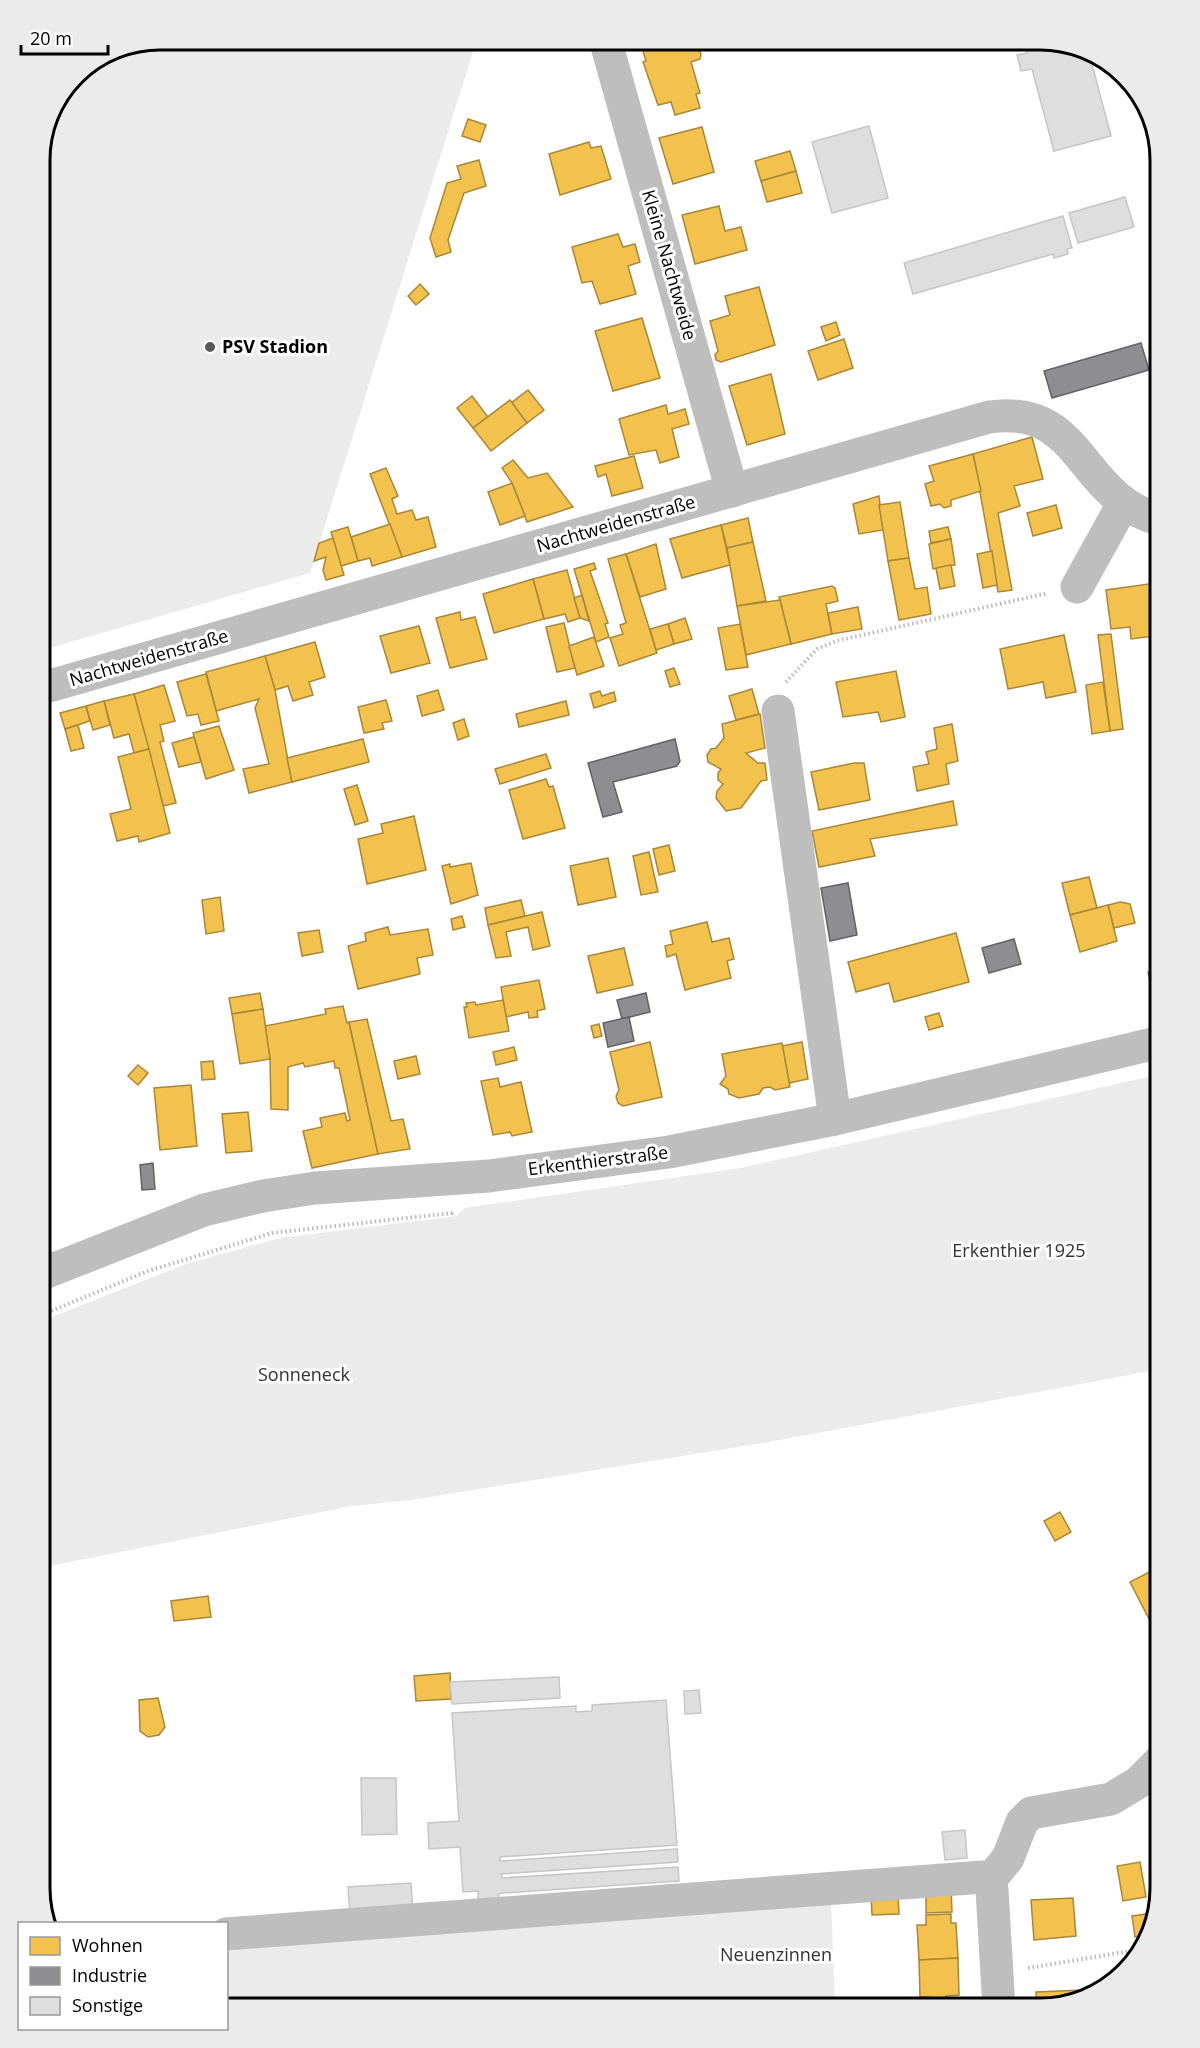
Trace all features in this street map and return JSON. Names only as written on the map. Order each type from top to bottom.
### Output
[{"type":"street","name":"Kleine Nachtweide","points":[[608,50],[732,491]]},
{"type":"street","name":"Nachtweidenstraße","points":[[50,686],[989,417],[1009,414],[1036,418],[1062,434],[1101,485],[1123,504],[1139,514],[1150,517]]},
{"type":"street","points":[[1077,587],[1123,504]]},
{"type":"street","points":[[778,711],[835,1119]]},
{"type":"street","name":"Erkenthierstraße","points":[[50,1271],[181,1218],[223,1205],[315,1188],[458,1179],[669,1152],[835,1119],[1150,1045]]},
{"type":"street","points":[[999,1998],[990,1880],[1008,1858],[1022,1822],[1031,1812],[1111,1799],[1138,1782],[1150,1771]]},
{"type":"street","points":[[228,1934],[968,1876],[983,1876],[990,1880]]},
{"type":"path","points":[[778,711],[784,684],[802,662],[817,649],[836,641],[1077,587]]},
{"type":"path","points":[[50,1311],[148,1271],[272,1233],[452,1213],[458,1179]]},
{"type":"path","points":[[998,1972],[1131,1951]]},
{"type":"green space","name":"PSV Stadion","points":[[152,50],[474,50],[310,573],[50,648],[50,145],[55,124],[72,93],[93,72],[124,55]]},
{"type":"green space","name":"Erkenthier 1925","points":[[1150,1076],[1150,1371],[769,1442],[411,1500],[352,1506],[50,1566],[50,1318],[186,1264],[279,1238],[457,1216],[464,1208],[741,1168]]},
{"type":"green space","name":"Neuenzinnen","points":[[831,1897],[835,1998],[228,1998],[228,1943]]},
{"type":"building: Wohnen","points":[[700,50],[700,59],[691,62],[700,93],[696,94],[700,108],[675,115],[671,102],[658,105],[643,62],[646,61],[643,51]]},
{"type":"building: Wohnen","points":[[468,119],[486,125],[480,142],[462,136]]},
{"type":"building: Wohnen","points":[[702,127],[714,172],[673,184],[659,138]]},
{"type":"building: Wohnen","points":[[589,142],[591,148],[601,146],[611,179],[560,195],[549,154]]},
{"type":"building: Wohnen","points":[[790,151],[796,171],[761,181],[755,161]]},
{"type":"building: Wohnen","points":[[479,160],[486,186],[464,193],[448,240],[451,252],[436,257],[430,238],[447,183],[461,179],[457,166]]},
{"type":"building: Wohnen","points":[[796,171],[802,193],[767,202],[761,181]]},
{"type":"building: Wohnen","points":[[719,206],[725,231],[741,227],[747,250],[695,264],[682,215]]},
{"type":"building: Wohnen","points":[[618,234],[623,247],[635,244],[640,262],[628,266],[636,294],[600,304],[592,281],[582,283],[572,247]]},
{"type":"building: Wohnen","points":[[420,284],[429,294],[416,305],[408,296]]},
{"type":"building: Wohnen","points":[[759,287],[775,345],[721,362],[716,360],[715,355],[718,351],[710,321],[730,315],[725,296]]},
{"type":"building: Wohnen","points":[[642,318],[660,378],[613,391],[595,331]]},
{"type":"building: Wohnen","points":[[836,322],[840,335],[826,341],[821,327]]},
{"type":"building: Wohnen","points":[[844,339],[853,368],[818,380],[808,351]]},
{"type":"building: Wohnen","points":[[771,374],[785,434],[747,445],[729,386]]},
{"type":"building: Wohnen","points":[[528,390],[544,410],[527,423],[511,403]]},
{"type":"building: Wohnen","points":[[472,396],[488,417],[473,428],[457,408]]},
{"type":"building: Wohnen","points":[[510,400],[527,423],[491,451],[473,428]]},
{"type":"building: Wohnen","points":[[666,405],[668,414],[685,409],[689,424],[672,429],[679,457],[660,463],[656,450],[629,455],[619,419]]},
{"type":"building: Wohnen","points":[[1032,437],[1043,479],[1014,486],[1020,506],[998,513],[1012,590],[998,592],[973,454]]},
{"type":"building: Wohnen","points":[[973,454],[981,491],[951,500],[951,506],[944,508],[940,504],[931,506],[925,484],[934,481],[929,466]]},
{"type":"building: Wohnen","points":[[634,456],[643,488],[612,496],[606,474],[598,477],[595,466]]},
{"type":"building: Wohnen","points":[[513,460],[528,478],[547,473],[573,507],[527,522],[512,483],[502,468]]},
{"type":"building: Wohnen","points":[[386,468],[398,496],[392,499],[397,514],[412,510],[416,520],[428,517],[436,547],[402,557],[370,474]]},
{"type":"building: Wohnen","points":[[512,483],[525,516],[500,525],[488,492]]},
{"type":"building: Wohnen","points":[[879,496],[883,530],[859,534],[853,504]]},
{"type":"building: Wohnen","points":[[900,502],[909,558],[888,561],[879,505]]},
{"type":"building: Wohnen","points":[[1056,505],[1062,528],[1033,536],[1027,513]]},
{"type":"building: Wohnen","points":[[748,518],[753,542],[727,548],[721,525]]},
{"type":"building: Wohnen","points":[[390,524],[402,557],[372,566],[370,558],[358,561],[351,537]]},
{"type":"building: Wohnen","points":[[721,525],[730,565],[682,578],[670,539]]},
{"type":"building: Wohnen","points":[[348,527],[358,561],[341,566],[331,532]]},
{"type":"building: Wohnen","points":[[948,527],[951,539],[931,543],[929,531]]},
{"type":"building: Wohnen","points":[[333,538],[344,575],[326,580],[323,570],[326,557],[314,561],[319,543]]},
{"type":"building: Wohnen","points":[[951,539],[955,565],[933,569],[929,544]]},
{"type":"building: Wohnen","points":[[753,542],[766,601],[737,606],[727,548]]},
{"type":"building: Wohnen","points":[[656,544],[666,589],[640,597],[626,554]]},
{"type":"building: Wohnen","points":[[992,551],[997,585],[983,588],[977,554]]},
{"type":"building: Wohnen","points":[[626,554],[657,653],[619,666],[610,638],[623,634],[620,625],[626,623],[608,559]]},
{"type":"building: Wohnen","points":[[909,558],[915,589],[927,587],[931,614],[899,620],[888,561]]},
{"type":"building: Wohnen","points":[[594,563],[596,569],[590,571],[608,623],[605,624],[609,637],[596,642],[574,569]]},
{"type":"building: Wohnen","points":[[951,565],[955,586],[940,589],[936,568]]},
{"type":"building: Wohnen","points":[[567,570],[580,618],[568,622],[565,614],[544,619],[533,579]]},
{"type":"building: Wohnen","points":[[533,579],[544,619],[494,633],[483,594]]},
{"type":"building: Wohnen","points":[[1150,584],[1150,636],[1131,639],[1130,627],[1111,629],[1106,590]]},
{"type":"building: Wohnen","points":[[832,586],[835,588],[838,601],[826,604],[832,634],[791,644],[779,597]]},
{"type":"building: Wohnen","points":[[582,595],[589,621],[580,618],[574,598]]},
{"type":"building: Wohnen","points":[[780,600],[791,644],[746,655],[737,606]]},
{"type":"building: Wohnen","points":[[858,607],[862,629],[832,634],[828,613]]},
{"type":"building: Wohnen","points":[[460,612],[461,620],[475,617],[487,659],[450,668],[436,618]]},
{"type":"building: Wohnen","points":[[685,618],[692,639],[674,644],[668,624]]},
{"type":"building: Wohnen","points":[[564,623],[575,668],[557,672],[546,627]]},
{"type":"building: Wohnen","points":[[668,624],[674,644],[656,650],[650,629]]},
{"type":"building: Wohnen","points":[[740,624],[748,667],[726,670],[718,628]]},
{"type":"building: Wohnen","points":[[419,626],[430,663],[391,673],[380,636]]},
{"type":"building: Wohnen","points":[[1111,634],[1123,729],[1110,731],[1098,635]]},
{"type":"building: Wohnen","points":[[1064,635],[1076,692],[1046,698],[1043,682],[1008,689],[1000,649]]},
{"type":"building: Wohnen","points":[[594,637],[604,666],[577,675],[569,646]]},
{"type":"building: Wohnen","points":[[315,642],[325,677],[309,682],[313,695],[293,701],[288,686],[275,690],[265,656]]},
{"type":"building: Wohnen","points":[[265,656],[275,690],[292,782],[249,793],[243,769],[269,764],[255,708],[259,699],[216,711],[206,672]]},
{"type":"building: Wohnen","points":[[674,668],[680,684],[670,687],[665,671]]},
{"type":"building: Wohnen","points":[[896,671],[905,717],[881,722],[878,712],[843,717],[836,682]]},
{"type":"building: Wohnen","points":[[206,674],[219,721],[201,725],[198,714],[187,716],[177,682]]},
{"type":"building: Wohnen","points":[[1103,682],[1110,731],[1092,734],[1086,685]]},
{"type":"building: Wohnen","points":[[164,685],[175,721],[160,725],[164,741],[160,742],[176,803],[163,806],[134,694]]},
{"type":"building: Wohnen","points":[[752,689],[759,714],[736,720],[729,696]]},
{"type":"building: Wohnen","points":[[438,690],[444,710],[422,716],[417,696]]},
{"type":"building: Wohnen","points":[[600,691],[602,696],[614,692],[616,701],[594,708],[590,694]]},
{"type":"building: Wohnen","points":[[134,694],[149,749],[134,753],[129,734],[114,738],[104,701]]},
{"type":"building: Wohnen","points":[[386,700],[392,721],[382,723],[384,729],[364,733],[358,707]]},
{"type":"building: Wohnen","points":[[104,701],[110,725],[93,730],[86,706]]},
{"type":"building: Wohnen","points":[[566,701],[569,715],[519,727],[516,714]]},
{"type":"building: Wohnen","points":[[86,706],[90,721],[65,729],[60,713]]},
{"type":"building: Wohnen","points":[[760,714],[765,748],[746,753],[758,763],[765,763],[767,780],[761,781],[741,808],[726,811],[716,798],[717,791],[723,784],[718,780],[718,773],[721,769],[708,762],[707,755],[724,738],[722,724]]},
{"type":"building: Wohnen","points":[[464,719],[469,736],[458,740],[453,723]]},
{"type":"building: Wohnen","points":[[952,724],[958,761],[946,764],[949,784],[917,791],[913,767],[929,764],[926,752],[937,749],[934,728]]},
{"type":"building: Wohnen","points":[[78,725],[84,748],[71,751],[65,729]]},
{"type":"building: Wohnen","points":[[219,726],[234,770],[206,779],[193,733]]},
{"type":"building: Wohnen","points":[[194,737],[201,762],[179,767],[172,743]]},
{"type":"building: Wohnen","points":[[363,739],[369,762],[292,782],[287,758]]},
{"type":"building: Wohnen","points":[[149,749],[170,833],[139,842],[138,836],[117,841],[110,814],[131,809],[118,757]]},
{"type":"building: Wohnen","points":[[546,754],[551,768],[500,784],[495,769]]},
{"type":"building: Wohnen","points":[[864,763],[870,800],[819,810],[811,772]]},
{"type":"building: Wohnen","points":[[546,779],[549,787],[553,786],[565,828],[523,839],[509,790]]},
{"type":"building: Wohnen","points":[[357,785],[368,821],[355,825],[344,789]]},
{"type":"building: Wohnen","points":[[953,801],[957,825],[870,839],[875,856],[819,867],[812,831]]},
{"type":"building: Wohnen","points":[[414,816],[426,870],[367,884],[358,839],[383,833],[381,824]]},
{"type":"building: Wohnen","points":[[669,845],[675,871],[659,875],[653,849]]},
{"type":"building: Wohnen","points":[[649,852],[658,892],[641,895],[633,856]]},
{"type":"building: Wohnen","points":[[608,858],[616,897],[578,905],[570,866]]},
{"type":"building: Wohnen","points":[[471,863],[478,895],[451,904],[442,866],[450,864],[450,867]]},
{"type":"building: Wohnen","points":[[1089,877],[1097,908],[1070,915],[1062,883]]},
{"type":"building: Wohnen","points":[[220,897],[224,931],[206,934],[202,900]]},
{"type":"building: Wohnen","points":[[521,900],[525,916],[488,925],[485,908]]},
{"type":"building: Wohnen","points":[[1120,902],[1130,904],[1135,923],[1114,928],[1108,905]]},
{"type":"building: Wohnen","points":[[1108,905],[1117,941],[1080,952],[1070,915]]},
{"type":"building: Wohnen","points":[[542,912],[550,946],[533,950],[528,927],[506,932],[511,956],[496,958],[488,925]]},
{"type":"building: Wohnen","points":[[462,916],[465,927],[453,930],[451,919]]},
{"type":"building: Wohnen","points":[[707,922],[712,942],[729,938],[734,959],[727,961],[731,978],[685,990],[676,954],[667,957],[665,946],[673,944],[670,931]]},
{"type":"building: Wohnen","points":[[388,927],[390,935],[428,929],[433,955],[417,958],[420,974],[358,989],[348,946],[366,941],[365,933]]},
{"type":"building: Wohnen","points":[[319,930],[323,952],[302,956],[298,933]]},
{"type":"building: Wohnen","points":[[956,933],[969,982],[894,1002],[889,983],[856,992],[848,962]]},
{"type":"building: Wohnen","points":[[624,948],[633,985],[597,993],[588,956]]},
{"type":"building: Wohnen","points":[[539,980],[545,1009],[537,1011],[538,1017],[529,1018],[528,1012],[506,1017],[501,987]]},
{"type":"building: Wohnen","points":[[260,993],[263,1009],[232,1014],[229,998]]},
{"type":"building: Wohnen","points":[[503,1000],[509,1031],[469,1038],[464,1007],[467,1007],[466,1003],[475,1002],[476,1005]]},
{"type":"building: Wohnen","points":[[343,1006],[347,1023],[349,1022],[378,1154],[312,1168],[303,1131],[322,1127],[320,1118],[345,1113],[347,1121],[350,1120],[339,1068],[335,1068],[334,1061],[305,1067],[303,1063],[288,1067],[288,1110],[271,1109],[270,1059],[265,1026],[326,1014],[325,1009]]},
{"type":"building: Wohnen","points":[[263,1009],[270,1059],[240,1064],[232,1014]]},
{"type":"building: Wohnen","points":[[939,1013],[943,1026],[929,1030],[925,1017]]},
{"type":"building: Wohnen","points":[[367,1019],[391,1121],[403,1119],[410,1149],[378,1154],[349,1022]]},
{"type":"building: Wohnen","points":[[599,1024],[602,1036],[594,1038],[591,1026]]},
{"type":"building: Wohnen","points":[[650,1042],[662,1097],[623,1106],[618,1103],[616,1096],[619,1090],[610,1052]]},
{"type":"building: Wohnen","points":[[802,1042],[808,1079],[789,1083],[782,1046]]},
{"type":"building: Wohnen","points":[[782,1043],[790,1087],[775,1090],[770,1087],[763,1088],[759,1094],[739,1098],[729,1094],[728,1089],[720,1084],[726,1076],[722,1054]]},
{"type":"building: Wohnen","points":[[514,1047],[517,1060],[496,1065],[493,1052]]},
{"type":"building: Wohnen","points":[[416,1056],[420,1074],[398,1079],[394,1061]]},
{"type":"building: Wohnen","points":[[213,1061],[215,1079],[202,1080],[201,1062]]},
{"type":"building: Wohnen","points":[[138,1065],[148,1073],[138,1085],[128,1076]]},
{"type":"building: Wohnen","points":[[498,1078],[500,1087],[521,1082],[532,1132],[512,1136],[510,1132],[493,1135],[481,1081]]},
{"type":"building: Wohnen","points":[[191,1085],[197,1146],[160,1150],[154,1088]]},
{"type":"building: Wohnen","points":[[248,1112],[252,1151],[226,1153],[222,1114]]},
{"type":"building: Wohnen","points":[[1060,1512],[1071,1532],[1055,1541],[1044,1521]]},
{"type":"building: Wohnen","points":[[1150,1572],[1150,1618],[1149,1619],[1130,1582]]},
{"type":"building: Wohnen","points":[[208,1596],[211,1617],[174,1621],[171,1601]]},
{"type":"building: Wohnen","points":[[450,1673],[451,1699],[416,1701],[414,1676]]},
{"type":"building: Wohnen","points":[[158,1698],[165,1727],[159,1735],[148,1737],[140,1731],[139,1700]]},
{"type":"building: Wohnen","points":[[1140,1862],[1146,1897],[1123,1901],[1117,1866]]},
{"type":"building: Wohnen","points":[[951,1886],[952,1912],[926,1913],[926,1888]]},
{"type":"building: Wohnen","points":[[871,1895],[898,1895],[899,1914],[872,1915]]},
{"type":"building: Wohnen","points":[[1073,1898],[1076,1936],[1034,1940],[1031,1900]]},
{"type":"building: Wohnen","points":[[951,1914],[951,1923],[956,1923],[958,1958],[919,1960],[917,1925],[926,1925],[926,1915]]},
{"type":"building: Wohnen","points":[[1148,1914],[1139,1936],[1135,1937],[1132,1916]]},
{"type":"building: Wohnen","points":[[958,1958],[959,1995],[946,1996],[946,1998],[920,1997],[919,1960]]},
{"type":"building: Wohnen","points":[[1082,1990],[1055,1998],[1036,1998],[1036,1992]]},
{"type":"building: Industrie","points":[[1141,343],[1149,370],[1052,398],[1044,371]]},
{"type":"building: Industrie","points":[[675,739],[680,761],[677,766],[613,782],[622,812],[603,817],[588,763]]},
{"type":"building: Industrie","points":[[848,883],[857,935],[830,941],[821,888]]},
{"type":"building: Industrie","points":[[1014,939],[1021,964],[989,973],[982,948]]},
{"type":"building: Industrie","points":[[646,993],[650,1012],[622,1019],[617,1000]]},
{"type":"building: Industrie","points":[[629,1017],[634,1041],[608,1047],[603,1023]]},
{"type":"building: Industrie","points":[[153,1163],[155,1189],[142,1190],[140,1165]]},
{"type":"building: Sonstige","points":[[1026,50],[1062,52],[1076,55],[1091,62],[1111,136],[1054,151],[1032,69],[1021,71],[1017,55],[1027,53]]},
{"type":"building: Sonstige","points":[[869,126],[888,198],[832,213],[812,142]]},
{"type":"building: Sonstige","points":[[1125,197],[1134,227],[1078,243],[1069,213]]},
{"type":"building: Sonstige","points":[[1063,216],[1072,248],[1067,249],[1068,254],[1054,258],[1053,254],[913,294],[904,263]]},
{"type":"building: Sonstige","points":[[559,1677],[560,1698],[452,1704],[450,1682]]},
{"type":"building: Sonstige","points":[[699,1690],[701,1713],[685,1714],[684,1691]]},
{"type":"building: Sonstige","points":[[666,1700],[677,1845],[500,1857],[500,1861],[677,1849],[678,1862],[501,1874],[502,1878],[678,1867],[679,1881],[503,1893],[498,1894],[499,1902],[478,1903],[478,1891],[463,1892],[460,1847],[429,1849],[428,1823],[459,1821],[452,1713],[576,1706],[576,1712],[592,1711],[592,1705]]},
{"type":"building: Sonstige","points":[[361,1778],[396,1778],[397,1834],[362,1835]]},
{"type":"building: Sonstige","points":[[965,1830],[967,1858],[945,1860],[942,1832]]},
{"type":"building: Sonstige","points":[[411,1883],[413,1911],[350,1915],[348,1887]]},
{"type":"place","name":"PSV Stadion","points":[[210,347]]},
{"type":"park label","name":"Sonneneck","points":[[304,1375]]}]
